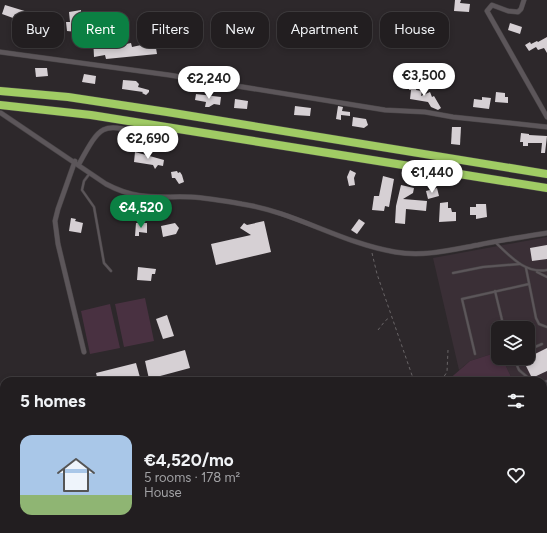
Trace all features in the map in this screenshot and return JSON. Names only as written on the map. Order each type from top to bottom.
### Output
[{"type":"highway","points":[[0,91],[68,97],[167,112],[547,174]]},
{"type":"highway","points":[[1,109],[98,116],[547,188]]},
{"type":"street","points":[[524,0],[521,9],[518,12],[508,11],[492,5],[487,11],[547,117]]},
{"type":"street","points":[[0,52],[169,75],[385,110],[425,112],[453,117],[547,127]]},
{"type":"street","points":[[1,109],[119,191],[135,196],[203,198],[259,207],[371,246],[395,252],[418,254],[547,233]]},
{"type":"street","points":[[84,352],[58,244],[55,221],[58,209],[77,163],[97,133],[102,129],[116,128],[150,135]]},
{"type":"lane","points":[[91,172],[84,181],[82,190],[94,207],[104,263],[111,271]]},
{"type":"lane","points":[[494,242],[526,268],[547,277]]},
{"type":"lane","points":[[453,273],[520,264]]},
{"type":"lane","points":[[526,268],[536,318],[539,324],[547,327]]},
{"type":"lane","points":[[537,272],[547,270]]},
{"type":"lane","points":[[475,354],[462,299],[529,284]]},
{"type":"lane","points":[[495,291],[502,321]]},
{"type":"lane","points":[[535,347],[542,344]]},
{"type":"lane","points":[[517,365],[519,370],[527,377]]},
{"type":"path","points":[[371,246],[376,274],[413,377]]},
{"type":"path","points":[[378,330],[391,316]]},
{"type":"path","points":[[444,377],[447,372],[448,350]]},
{"type":"shaded area","points":[[547,237],[547,377],[511,377],[505,365],[535,365],[535,321],[491,321],[491,354],[470,361],[459,370],[433,258]]},
{"type":"shaded area","points":[[145,298],[154,341],[124,347],[115,304]]},
{"type":"shaded area","points":[[110,304],[120,348],[90,354],[81,311]]},
{"type":"shaded area","points":[[491,354],[491,365],[505,365],[511,377],[452,377],[470,361]]},
{"type":"building","points":[[455,0],[461,0],[460,3],[470,4],[469,12],[454,11]]},
{"type":"building","points":[[5,5],[28,12],[12,12],[12,18],[2,14]]},
{"type":"building","points":[[81,10],[81,12],[72,12],[72,32],[67,31],[66,22],[70,22],[69,12]]},
{"type":"building","points":[[510,23],[522,27],[520,34],[508,30]]},
{"type":"building","points":[[547,37],[547,53],[544,48],[538,50],[536,47],[529,51],[525,45],[530,42],[531,44],[537,41],[538,42]]},
{"type":"building","points":[[129,43],[131,43],[132,47],[137,46],[137,48],[156,48],[157,54],[106,59],[105,55],[94,57],[94,48],[129,48]]},
{"type":"building","points":[[198,66],[205,67],[204,70],[209,70],[208,76],[197,75]]},
{"type":"building","points":[[35,68],[47,68],[48,76],[36,77]]},
{"type":"building","points":[[84,74],[96,76],[95,84],[82,82]]},
{"type":"building","points":[[123,80],[136,81],[139,84],[138,87],[149,90],[149,92],[146,95],[142,93],[143,92],[122,89]]},
{"type":"building","points":[[410,84],[417,85],[416,90],[422,91],[421,96],[430,92],[441,108],[438,110],[431,107],[428,102],[410,99]]},
{"type":"building","points":[[496,92],[505,93],[505,97],[508,97],[508,103],[495,102]]},
{"type":"building","points":[[196,94],[221,97],[220,105],[214,104],[209,107],[205,107],[206,102],[195,100]]},
{"type":"building","points":[[482,97],[491,98],[489,109],[473,107],[474,99],[482,100]]},
{"type":"building","points":[[235,99],[248,101],[247,109],[234,108]]},
{"type":"building","points":[[295,106],[311,108],[310,116],[294,115]]},
{"type":"building","points":[[338,106],[343,107],[342,111],[350,112],[350,116],[341,115],[341,120],[336,119]]},
{"type":"building","points":[[353,117],[366,119],[368,125],[364,128],[352,126]]},
{"type":"building","points":[[452,127],[461,127],[460,145],[451,144]]},
{"type":"building","points":[[521,133],[547,136],[545,153],[541,153],[542,143],[528,143],[528,146],[523,146],[523,142],[520,142]]},
{"type":"building","points":[[135,152],[164,160],[163,166],[158,165],[155,169],[153,165],[134,162]]},
{"type":"building","points":[[350,170],[356,173],[354,178],[355,185],[349,186],[347,177]]},
{"type":"building","points":[[177,171],[182,175],[184,182],[179,184],[175,178],[172,178],[171,172]]},
{"type":"building","points":[[383,176],[394,179],[389,207],[385,206],[384,211],[372,210],[374,196],[379,196]]},
{"type":"building","points":[[401,185],[414,188],[413,193],[403,199],[427,201],[426,211],[406,209],[405,224],[395,223],[396,206]]},
{"type":"building","points":[[437,188],[439,196],[428,199],[426,191]]},
{"type":"building","points":[[448,202],[448,208],[451,208],[452,212],[456,212],[456,221],[439,222],[440,203]]},
{"type":"building","points":[[476,204],[486,204],[487,217],[476,219],[476,215],[470,215],[470,207],[476,207]]},
{"type":"building","points":[[71,218],[76,219],[75,221],[83,223],[81,233],[69,231]]},
{"type":"building","points":[[359,219],[365,223],[357,234],[351,230]]},
{"type":"building","points":[[264,221],[271,252],[216,265],[211,244],[251,235],[240,228],[244,223],[247,225]]},
{"type":"building","points":[[136,223],[147,223],[147,233],[139,232],[139,236],[135,236]]},
{"type":"building","points":[[175,223],[179,228],[176,234],[163,237],[161,226]]},
{"type":"building","points":[[547,245],[547,259],[532,261],[530,248]]},
{"type":"building","points":[[138,267],[156,269],[155,274],[152,274],[151,281],[137,280]]},
{"type":"building","points":[[167,315],[174,336],[163,339],[156,319]]},
{"type":"building","points":[[547,348],[547,371],[532,377],[526,365],[535,365],[535,354]]},
{"type":"building","points":[[185,350],[190,368],[156,377],[149,377],[145,361]]},
{"type":"building","points":[[136,363],[140,377],[97,377],[96,373]]}]
